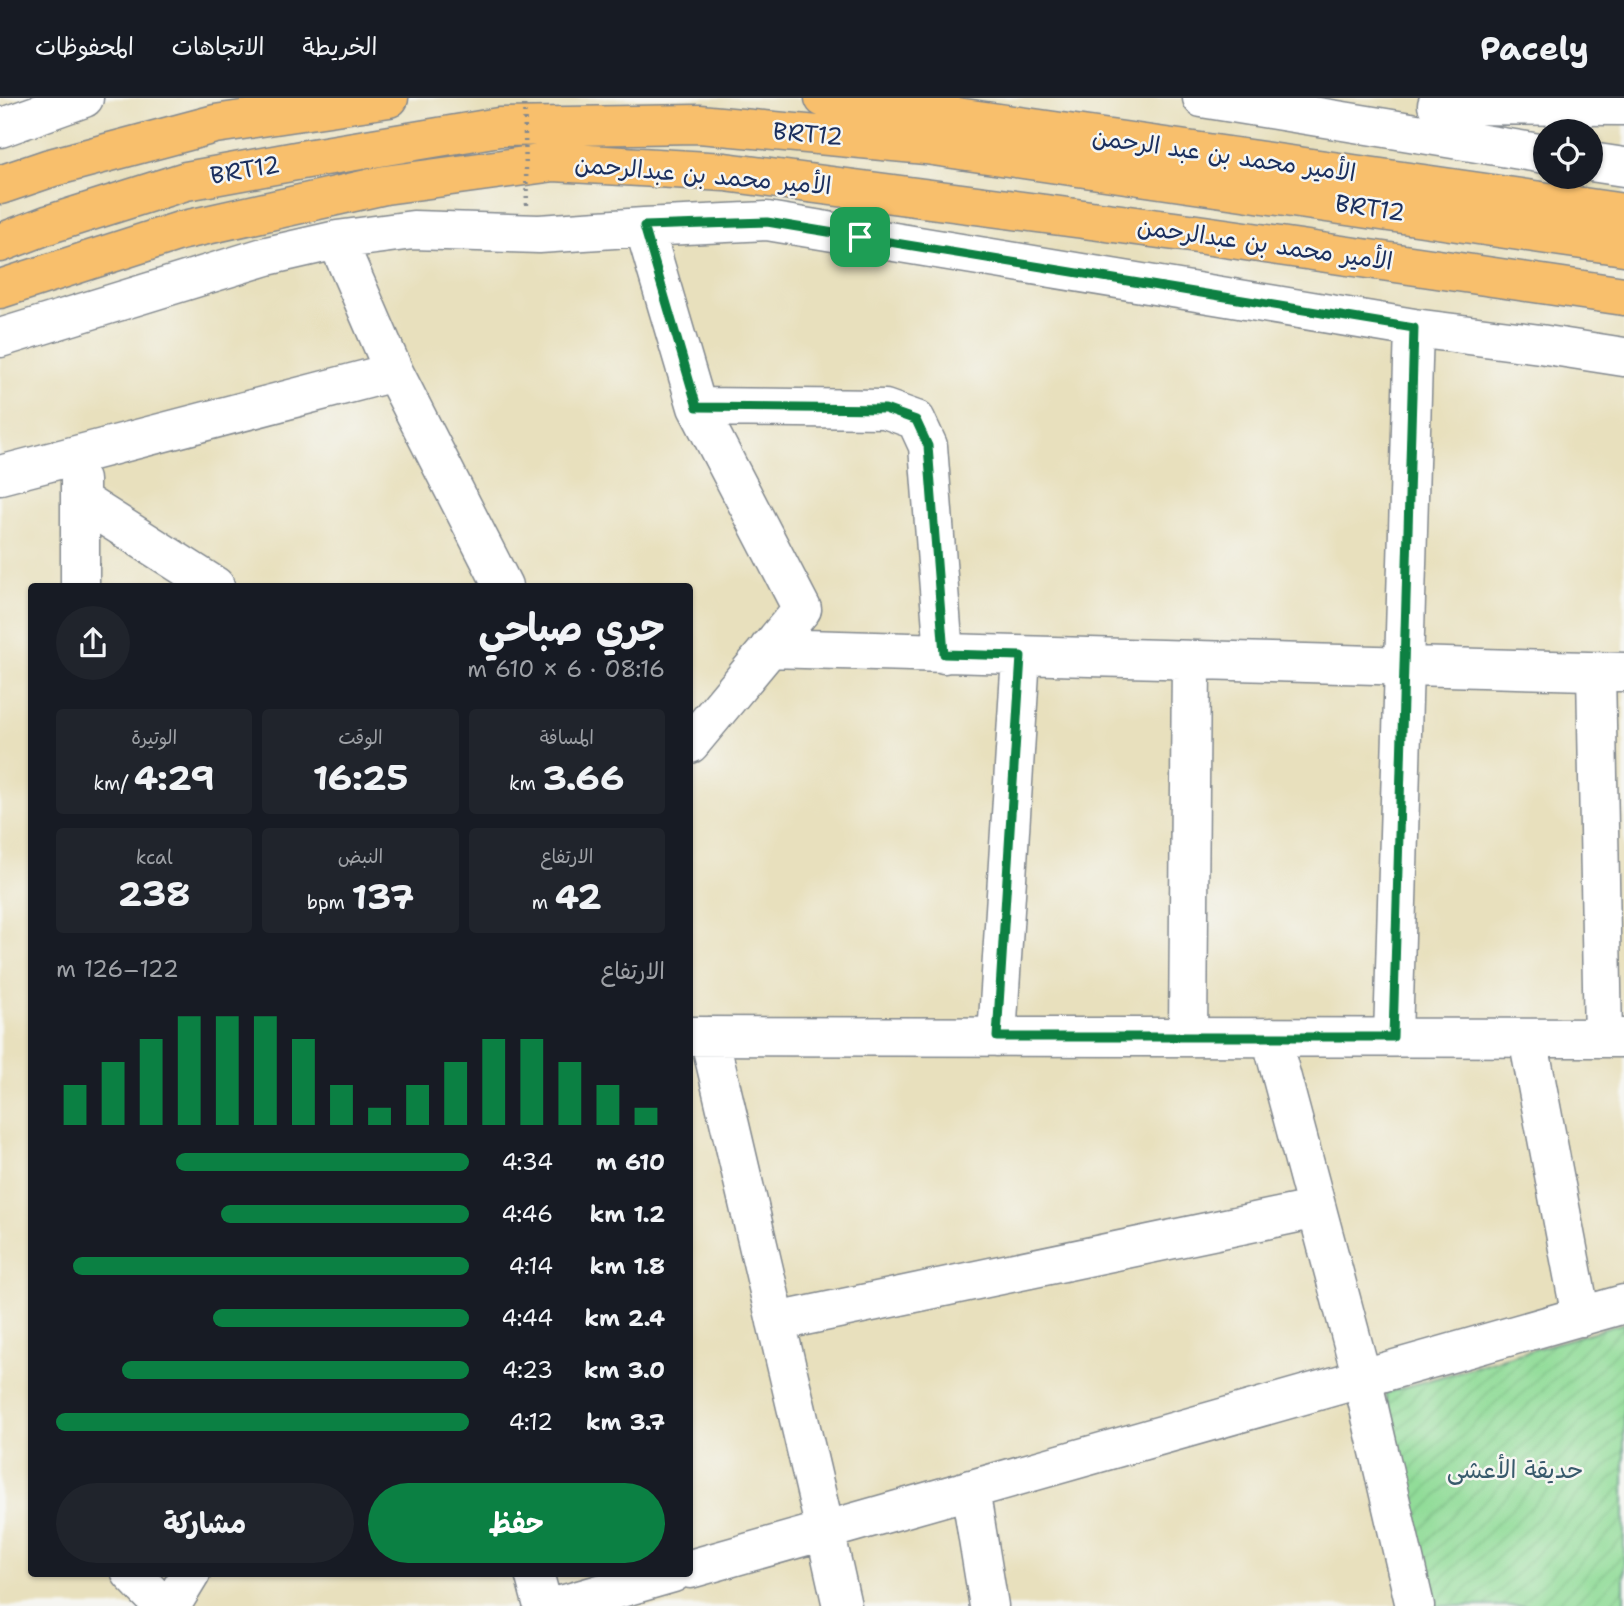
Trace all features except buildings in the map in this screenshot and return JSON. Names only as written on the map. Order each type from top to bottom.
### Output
[{"type":"main road","points":[[0,185],[50,167],[215,124],[390,98]]},
{"type":"main road","name":"الأمير محمد بن عبد الرحمن","points":[[824,98],[1624,213]]},
{"type":"main road","name":"BRT12","points":[[0,243],[50,224],[186,181],[321,157],[499,127],[699,124],[926,145],[1624,246]]},
{"type":"main road","name":"الأمير محمد بن عبدالرحمن","points":[[0,289],[194,228],[385,184],[554,162],[725,172],[1190,233],[1624,296]]},
{"type":"street","points":[[0,128],[84,98]]},
{"type":"street","points":[[1202,98],[1434,113],[1624,106]]},
{"type":"street","points":[[1434,113],[1533,150]]},
{"type":"street","points":[[1603,164],[1624,167]]},
{"type":"street","points":[[0,338],[267,256],[337,240],[412,230],[539,234],[644,226],[767,222],[1414,328],[1624,357]]},
{"type":"street","points":[[644,226],[697,407],[802,609],[693,740]]},
{"type":"street","points":[[337,240],[394,372],[500,583]]},
{"type":"street","points":[[1393,1037],[1414,328]]},
{"type":"street","points":[[0,475],[394,372]]},
{"type":"street","points":[[697,407],[885,409],[916,420],[928,446],[944,654]]},
{"type":"street","points":[[80,454],[80,583]]},
{"type":"street","points":[[80,500],[210,583]]},
{"type":"street","points":[[769,648],[1610,672],[1614,1038],[699,1036],[776,1322],[842,1606]]},
{"type":"street","points":[[997,1037],[1021,656]]},
{"type":"street","points":[[1188,1037],[1191,660]]},
{"type":"street","points":[[1270,1037],[1362,1378],[1415,1606]]},
{"type":"street","points":[[1528,1038],[1581,1317]]},
{"type":"street","points":[[776,1322],[1317,1209]]},
{"type":"street","points":[[693,1568],[1624,1304]]},
{"type":"street","points":[[970,1489],[989,1606]]},
{"type":"street","points":[[135,1577],[163,1606]]},
{"type":"street","points":[[171,1606],[189,1577]]},
{"type":"street","points":[[535,1577],[543,1606]]},
{"type":"street","points":[[558,1606],[659,1577]]},
{"type":"path","points":[[524,98],[527,206]]},
{"type":"green space","name":"حديقة الأعشى","points":[[1624,1323],[1624,1606],[1431,1606],[1385,1393]]},
{"type":"route","points":[[767,222],[860,237],[1414,328],[1393,1037],[997,1037],[1021,656],[944,654],[928,446],[916,420],[885,409],[697,407],[644,226],[767,222]]}]
